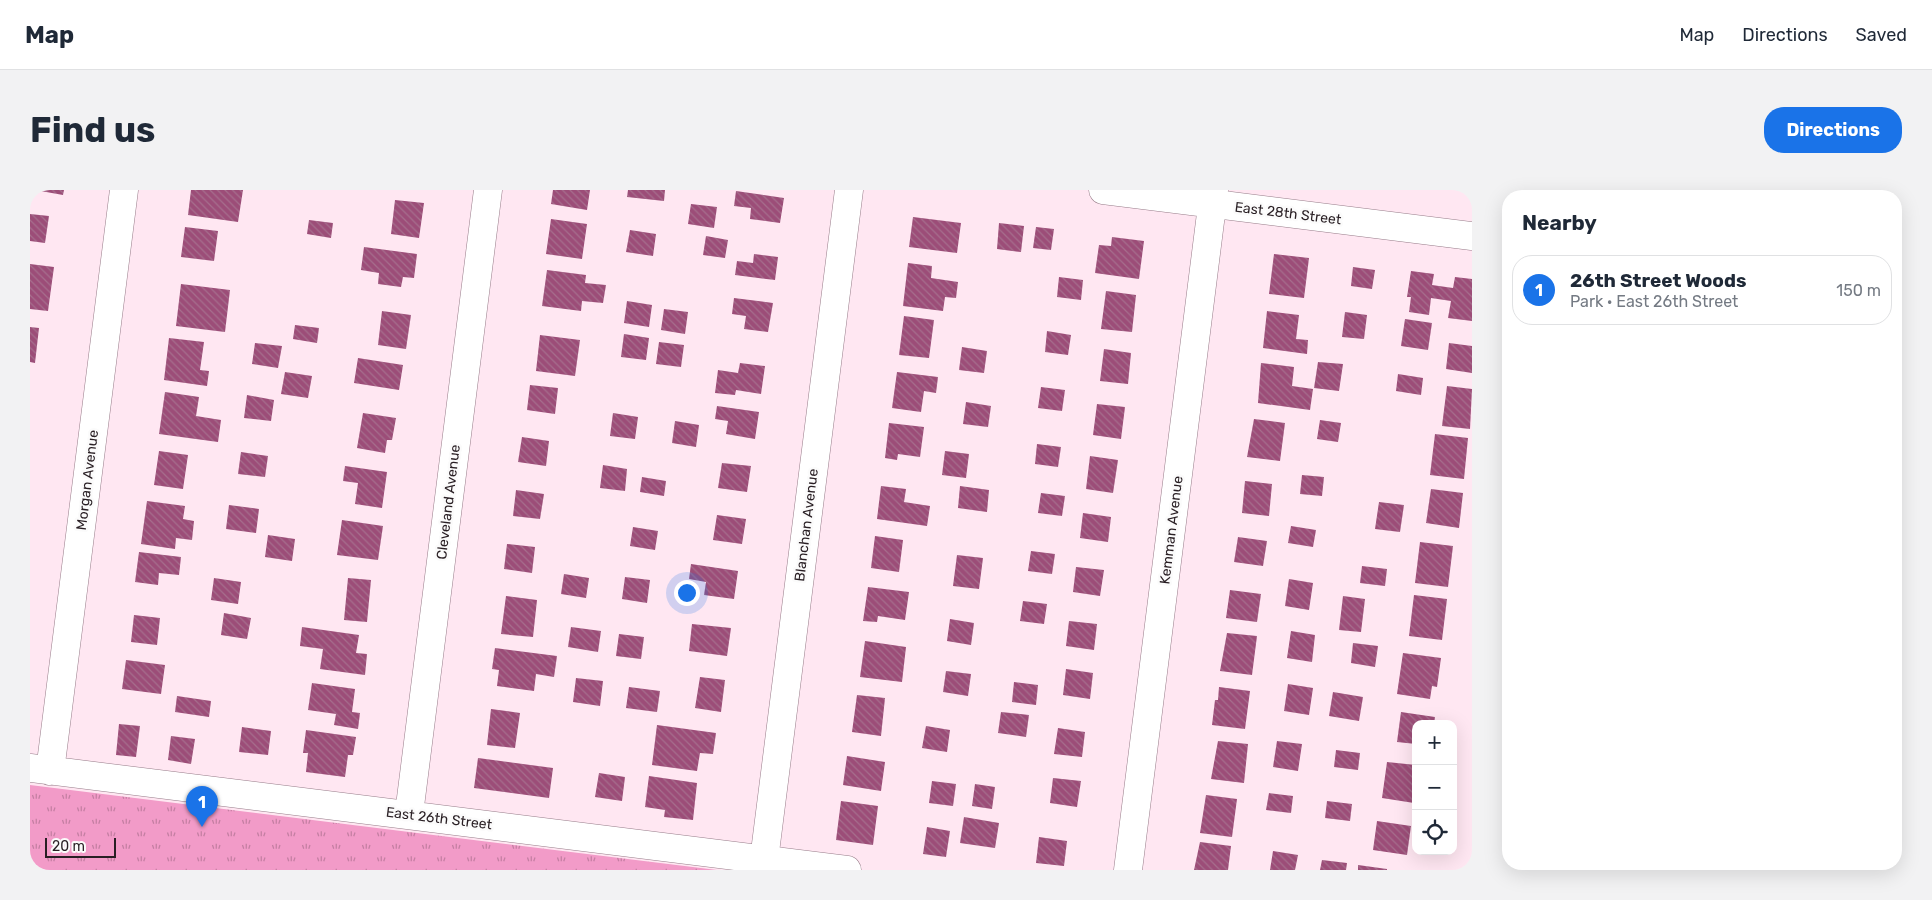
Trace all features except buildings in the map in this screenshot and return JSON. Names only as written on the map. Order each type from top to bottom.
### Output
[{"type":"street","name":"Morgan Avenue","points":[[40,769],[124,190]]},
{"type":"street","name":"Cleveland Avenue","points":[[409,814],[488,190]]},
{"type":"street","name":"Blanchan Avenue","points":[[764,860],[849,190]]},
{"type":"street","name":"East 28th Street","points":[[1103,190],[1213,197],[1472,236]]},
{"type":"street","name":"Kemman Avenue","points":[[1128,870],[1213,197]]},
{"type":"street","name":"East 26th Street","points":[[40,769],[847,870]]},
{"type":"green space","points":[[30,785],[717,870],[30,870]]},
{"type":"place","name":"26th Street Woods","points":[[202,827]]}]
